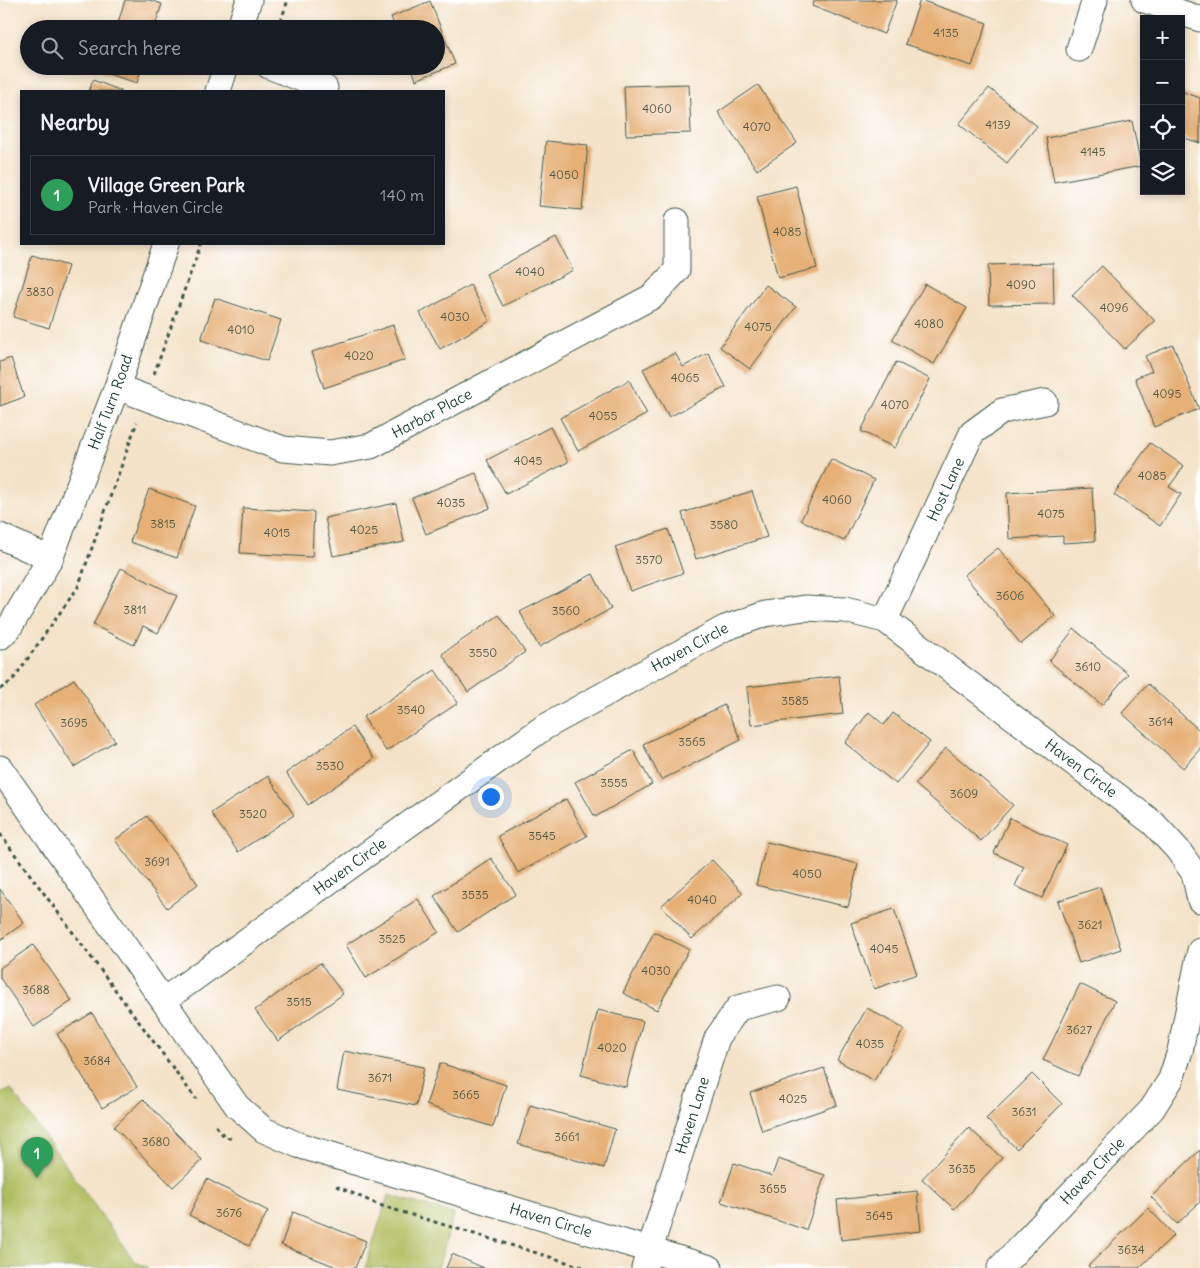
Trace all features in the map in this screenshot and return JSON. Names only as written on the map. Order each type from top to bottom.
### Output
[{"type":"street","points":[[242,20],[249,0]]},
{"type":"street","points":[[1079,49],[1095,0]]},
{"type":"street","points":[[1144,0],[1200,19]]},
{"type":"street","points":[[218,90],[223,75]]},
{"type":"street","points":[[292,75],[325,88]]},
{"type":"street","name":"Harbor Place","points":[[116,387],[283,448],[330,453],[371,446],[653,296],[677,270],[677,221]]},
{"type":"street","name":"Half Turn Road","points":[[0,638],[9,628],[50,558],[116,387],[166,245]]},
{"type":"street","name":"Host Lane","points":[[885,620],[972,433],[1002,411],[1045,402]]},
{"type":"street","points":[[0,536],[50,558]]},
{"type":"street","name":"Haven Circle","points":[[164,1000],[543,728],[725,628],[765,614],[805,608],[845,610],[885,620],[1153,823],[1178,850],[1194,873],[1200,900]]},
{"type":"street","name":"Haven Circle","points":[[0,768],[237,1106],[264,1130],[298,1145],[646,1259],[710,1268]]},
{"type":"street","name":"Haven Circle","points":[[1000,1268],[1152,1109],[1171,1079],[1180,1051],[1200,951]]},
{"type":"street","name":"Haven Lane","points":[[646,1259],[717,1038],[738,1008],[778,998]]},
{"type":"path","points":[[281,20],[288,0]]},
{"type":"green space","points":[[11,1089],[135,1262],[148,1268],[0,1268],[0,1094]]},
{"type":"green space","points":[[388,1195],[454,1214],[438,1268],[365,1268]]},
{"type":"building","points":[[125,0],[149,0],[162,4],[157,20],[119,20]]},
{"type":"building","points":[[815,0],[897,0],[884,34],[812,6]]},
{"type":"building","points":[[920,0],[987,23],[972,66],[905,44]]},
{"type":"building","points":[[430,1],[438,20],[392,20],[391,17]]},
{"type":"building","points":[[445,39],[455,64],[445,68]]},
{"type":"building","points":[[112,75],[139,75],[137,83]]},
{"type":"building","points":[[414,75],[428,75],[416,80]]},
{"type":"building","points":[[93,80],[119,90],[89,90]]},
{"type":"building","points":[[689,84],[691,133],[626,135],[624,86]]},
{"type":"building","points":[[758,85],[797,143],[757,170],[718,112]]},
{"type":"building","points":[[989,88],[1037,126],[1007,163],[959,124]]},
{"type":"building","points":[[1185,92],[1200,98],[1200,143],[1185,138]]},
{"type":"building","points":[[1132,121],[1140,166],[1054,182],[1046,138]]},
{"type":"building","points":[[546,141],[588,145],[582,210],[539,206]]},
{"type":"building","points":[[796,186],[817,268],[778,278],[757,196]]},
{"type":"building","points":[[556,237],[573,270],[503,306],[486,274]]},
{"type":"building","points":[[32,255],[68,266],[49,328],[13,317]]},
{"type":"building","points":[[1053,263],[1054,304],[989,305],[988,265]]},
{"type":"building","points":[[1102,266],[1155,321],[1125,349],[1072,295]]},
{"type":"building","points":[[925,284],[967,308],[934,364],[892,340]]},
{"type":"building","points":[[470,285],[490,321],[440,349],[420,313]]},
{"type":"building","points":[[766,285],[796,307],[750,369],[720,347]]},
{"type":"building","points":[[215,298],[281,320],[267,361],[201,340]]},
{"type":"building","points":[[393,325],[405,360],[324,388],[312,352]]},
{"type":"building","points":[[1173,345],[1199,409],[1154,427],[1135,378],[1152,371],[1145,356]]},
{"type":"building","points":[[675,353],[683,367],[708,353],[726,387],[669,417],[643,369]]},
{"type":"building","points":[[11,358],[24,397],[0,406],[0,362]]},
{"type":"building","points":[[896,362],[930,379],[895,448],[861,431]]},
{"type":"building","points":[[629,380],[647,414],[578,451],[560,418]]},
{"type":"building","points":[[550,427],[568,462],[506,494],[487,460]]},
{"type":"building","points":[[1150,443],[1184,466],[1169,487],[1181,494],[1160,526],[1114,495]]},
{"type":"building","points":[[831,459],[874,480],[844,541],[801,520]]},
{"type":"building","points":[[476,473],[490,508],[426,534],[412,498]]},
{"type":"building","points":[[1092,488],[1095,541],[1063,543],[1063,536],[1009,539],[1007,493]]},
{"type":"building","points":[[149,489],[195,506],[177,558],[130,542]]},
{"type":"building","points":[[752,491],[767,537],[696,559],[682,513]]},
{"type":"building","points":[[396,503],[404,542],[333,556],[325,518]]},
{"type":"building","points":[[243,508],[314,512],[312,557],[240,553]]},
{"type":"building","points":[[668,529],[683,573],[630,591],[615,547]]},
{"type":"building","points":[[998,548],[1055,616],[1021,644],[964,575]]},
{"type":"building","points":[[121,568],[177,596],[158,633],[143,626],[134,645],[93,625]]},
{"type":"building","points":[[593,574],[611,609],[539,647],[520,612]]},
{"type":"building","points":[[499,615],[525,652],[468,692],[442,654]]},
{"type":"building","points":[[1074,629],[1128,674],[1102,705],[1049,661]]},
{"type":"building","points":[[435,670],[458,703],[386,751],[363,717]]},
{"type":"building","points":[[839,676],[843,714],[751,725],[747,687]]},
{"type":"building","points":[[74,679],[115,741],[74,767],[34,705]]},
{"type":"building","points":[[1148,684],[1200,731],[1200,749],[1183,768],[1122,713]]},
{"type":"building","points":[[724,705],[741,740],[661,780],[643,744]]},
{"type":"building","points":[[869,712],[884,725],[893,713],[930,742],[896,784],[845,743]]},
{"type":"building","points":[[352,727],[374,759],[308,805],[286,773]]},
{"type":"building","points":[[946,748],[1013,805],[981,841],[915,784]]},
{"type":"building","points":[[633,750],[652,784],[595,817],[575,782]]},
{"type":"building","points":[[268,776],[294,815],[238,852],[211,813]]},
{"type":"building","points":[[566,799],[587,836],[518,873],[498,836]]},
{"type":"building","points":[[147,816],[198,884],[167,908],[115,840]]},
{"type":"building","points":[[1010,818],[1067,845],[1042,898],[1015,886],[1024,867],[994,853]]},
{"type":"building","points":[[767,842],[858,864],[848,907],[756,885]]},
{"type":"building","points":[[491,858],[516,894],[458,932],[434,896]]},
{"type":"building","points":[[712,860],[743,893],[692,939],[661,906]]},
{"type":"building","points":[[1100,887],[1121,949],[1079,963],[1058,901]]},
{"type":"building","points":[[0,889],[24,923],[0,940]]},
{"type":"building","points":[[418,899],[439,932],[366,978],[346,945]]},
{"type":"building","points":[[894,909],[917,974],[874,989],[851,923]]},
{"type":"building","points":[[654,932],[689,949],[657,1010],[623,993]]},
{"type":"building","points":[[33,945],[72,1001],[34,1027],[0,978],[0,968]]},
{"type":"building","points":[[320,963],[343,994],[278,1041],[255,1010]]},
{"type":"building","points":[[1080,984],[1115,1001],[1078,1076],[1043,1060]]},
{"type":"building","points":[[867,1008],[904,1029],[874,1081],[837,1060]]},
{"type":"building","points":[[598,1010],[643,1021],[626,1087],[581,1075]]},
{"type":"building","points":[[92,1013],[137,1087],[102,1108],[57,1034]]},
{"type":"building","points":[[344,1051],[424,1067],[416,1106],[337,1090]]},
{"type":"building","points":[[440,1063],[506,1085],[493,1127],[426,1105]]},
{"type":"building","points":[[824,1068],[837,1105],[762,1131],[750,1093]]},
{"type":"building","points":[[1032,1074],[1062,1104],[1017,1149],[986,1119]]},
{"type":"building","points":[[143,1099],[202,1160],[173,1187],[114,1127]]},
{"type":"building","points":[[530,1105],[615,1129],[604,1168],[518,1144]]},
{"type":"building","points":[[969,1128],[1002,1158],[954,1209],[922,1179]]},
{"type":"building","points":[[1200,1150],[1200,1202],[1177,1224],[1151,1197]]},
{"type":"building","points":[[778,1159],[825,1175],[806,1230],[721,1202],[734,1163],[772,1176]]},
{"type":"building","points":[[207,1179],[268,1211],[249,1246],[189,1215]]},
{"type":"building","points":[[917,1191],[921,1231],[841,1240],[837,1200]]},
{"type":"building","points":[[1148,1208],[1174,1235],[1139,1268],[1090,1268],[1088,1266]]},
{"type":"building","points":[[293,1212],[366,1241],[355,1268],[339,1268],[281,1245]]},
{"type":"building","points":[[452,1254],[484,1268],[446,1268]]},
{"type":"place","name":"Village Green Park","points":[[37,1178]]}]
